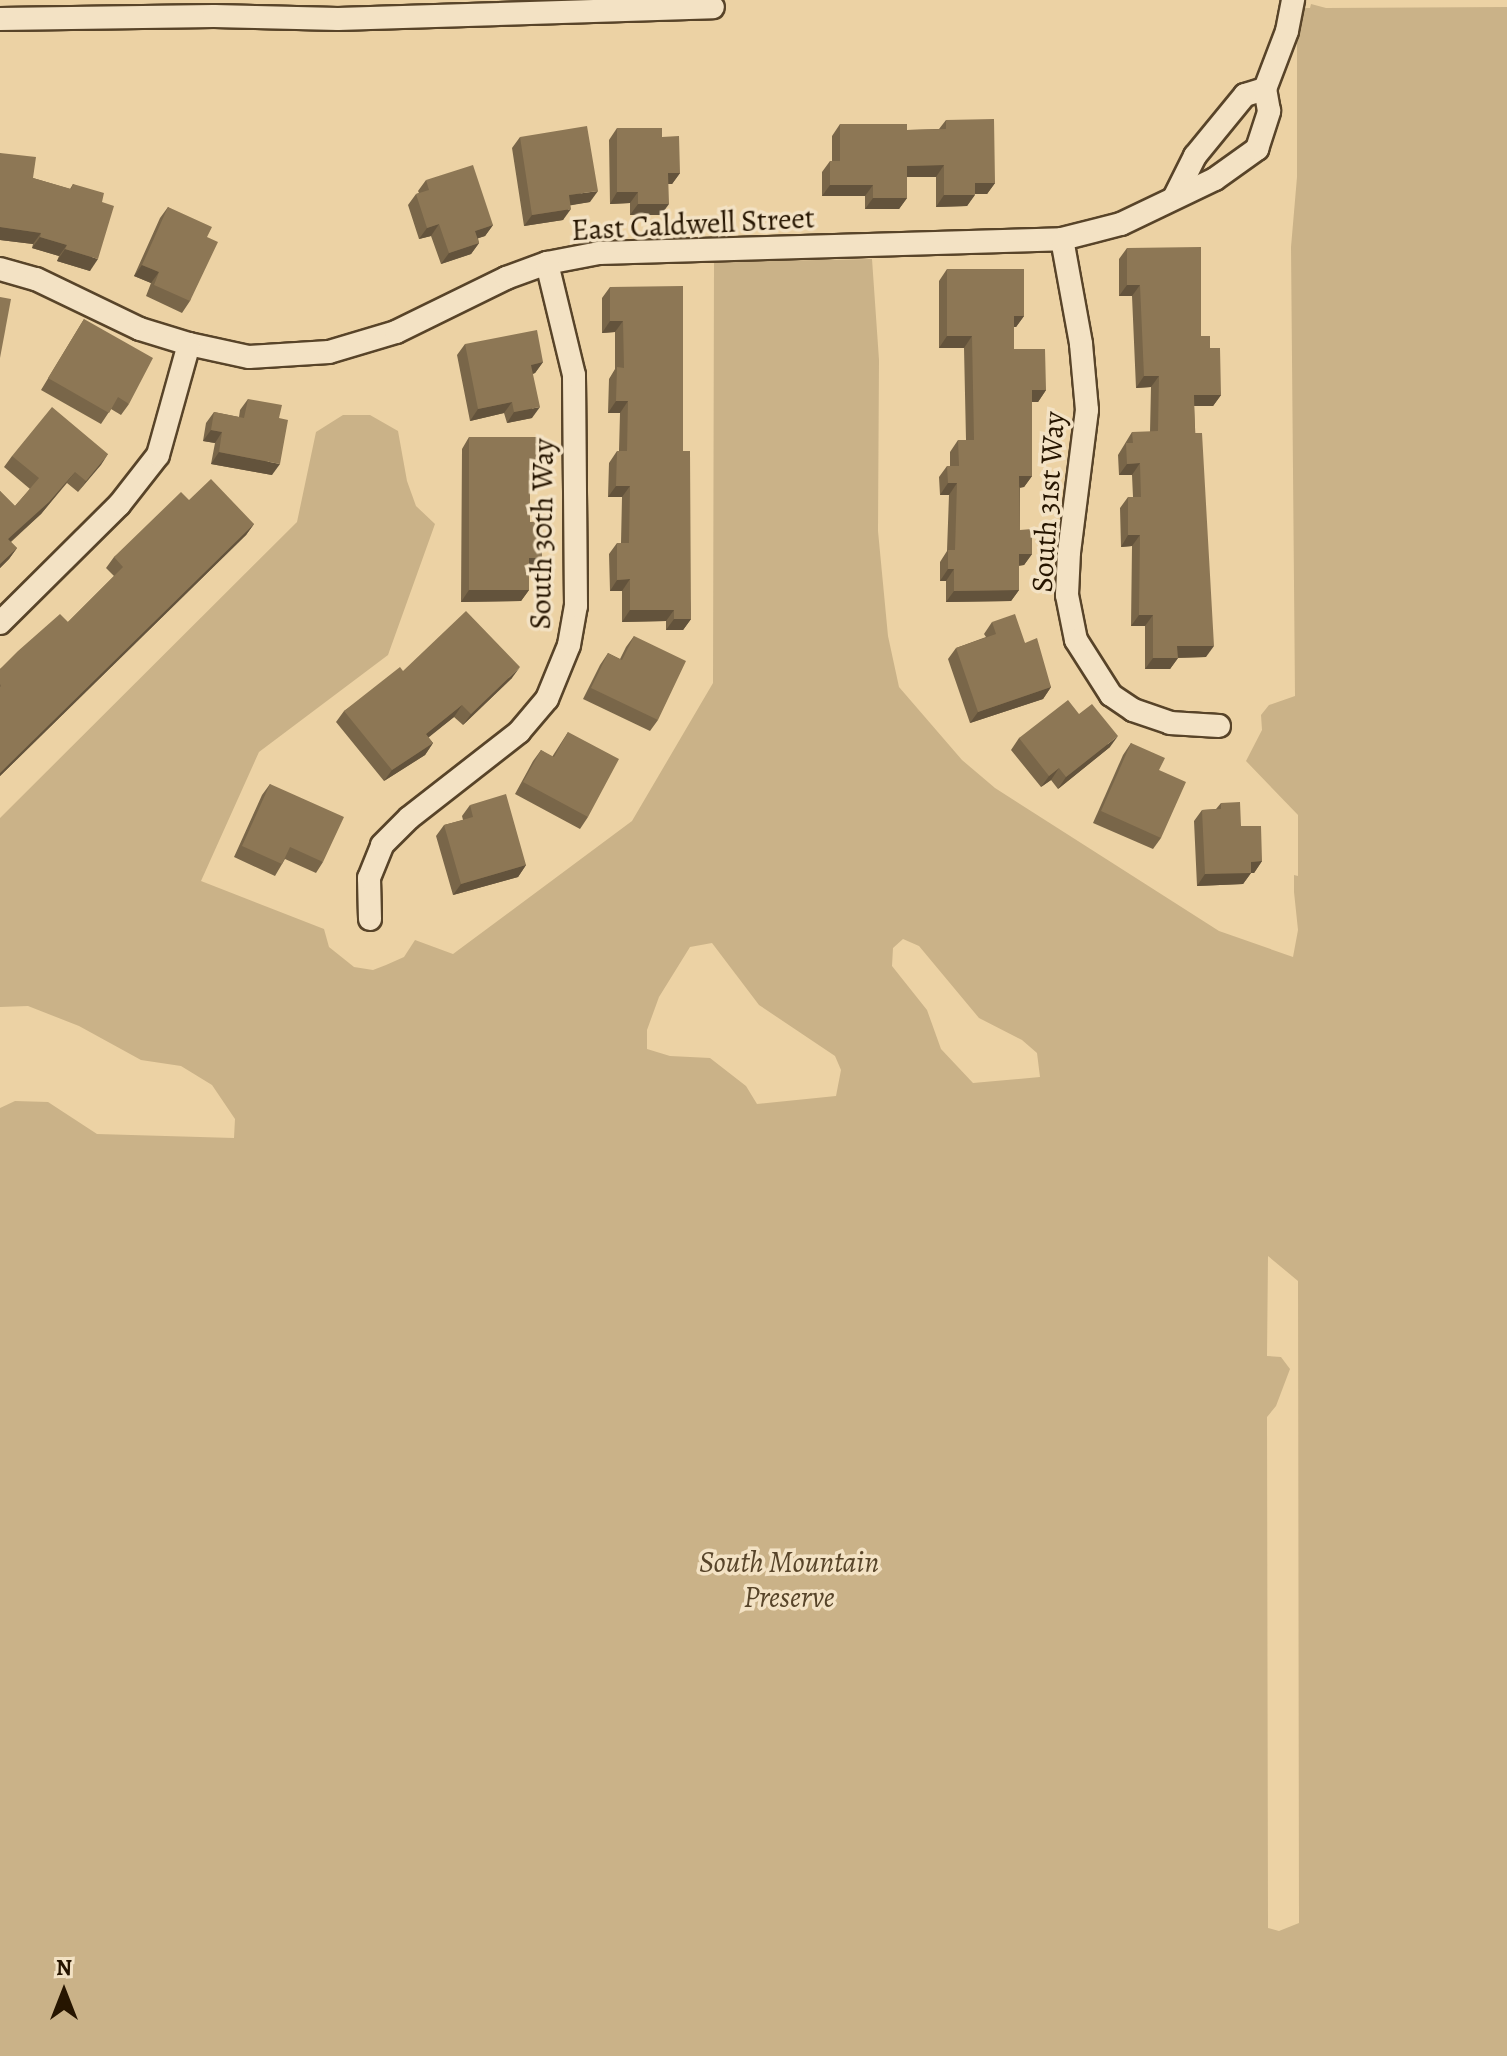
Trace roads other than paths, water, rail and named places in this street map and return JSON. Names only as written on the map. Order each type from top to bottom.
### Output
[{"type":"street","name":"East Caldwell Street","points":[[0,269],[36,279],[140,329],[249,357],[310,354],[349,347],[396,332],[506,278],[547,263],[599,253],[1062,239],[1121,224],[1215,179],[1257,149],[1269,111],[1265,89],[1287,31],[1293,0]]},
{"type":"street","points":[[0,19],[214,16],[338,19],[713,7]]},
{"type":"street","points":[[1175,196],[1195,156],[1245,95],[1265,89]]},
{"type":"street","points":[[1215,135],[1239,162]]},
{"type":"street","name":"South 31st Way","points":[[1062,239],[1081,344],[1087,410],[1069,552],[1067,595],[1076,640],[1111,695],[1133,710],[1170,723],[1219,726]]},
{"type":"street","name":"South 30th Way","points":[[370,919],[369,878],[382,845],[409,818],[519,732],[547,699],[569,645],[576,606],[574,375],[547,263]]},
{"type":"street","points":[[0,623],[119,505],[158,455],[189,344]]},
{"type":"park label","name":"South Mountain Preserve","points":[[789,1579]]}]
